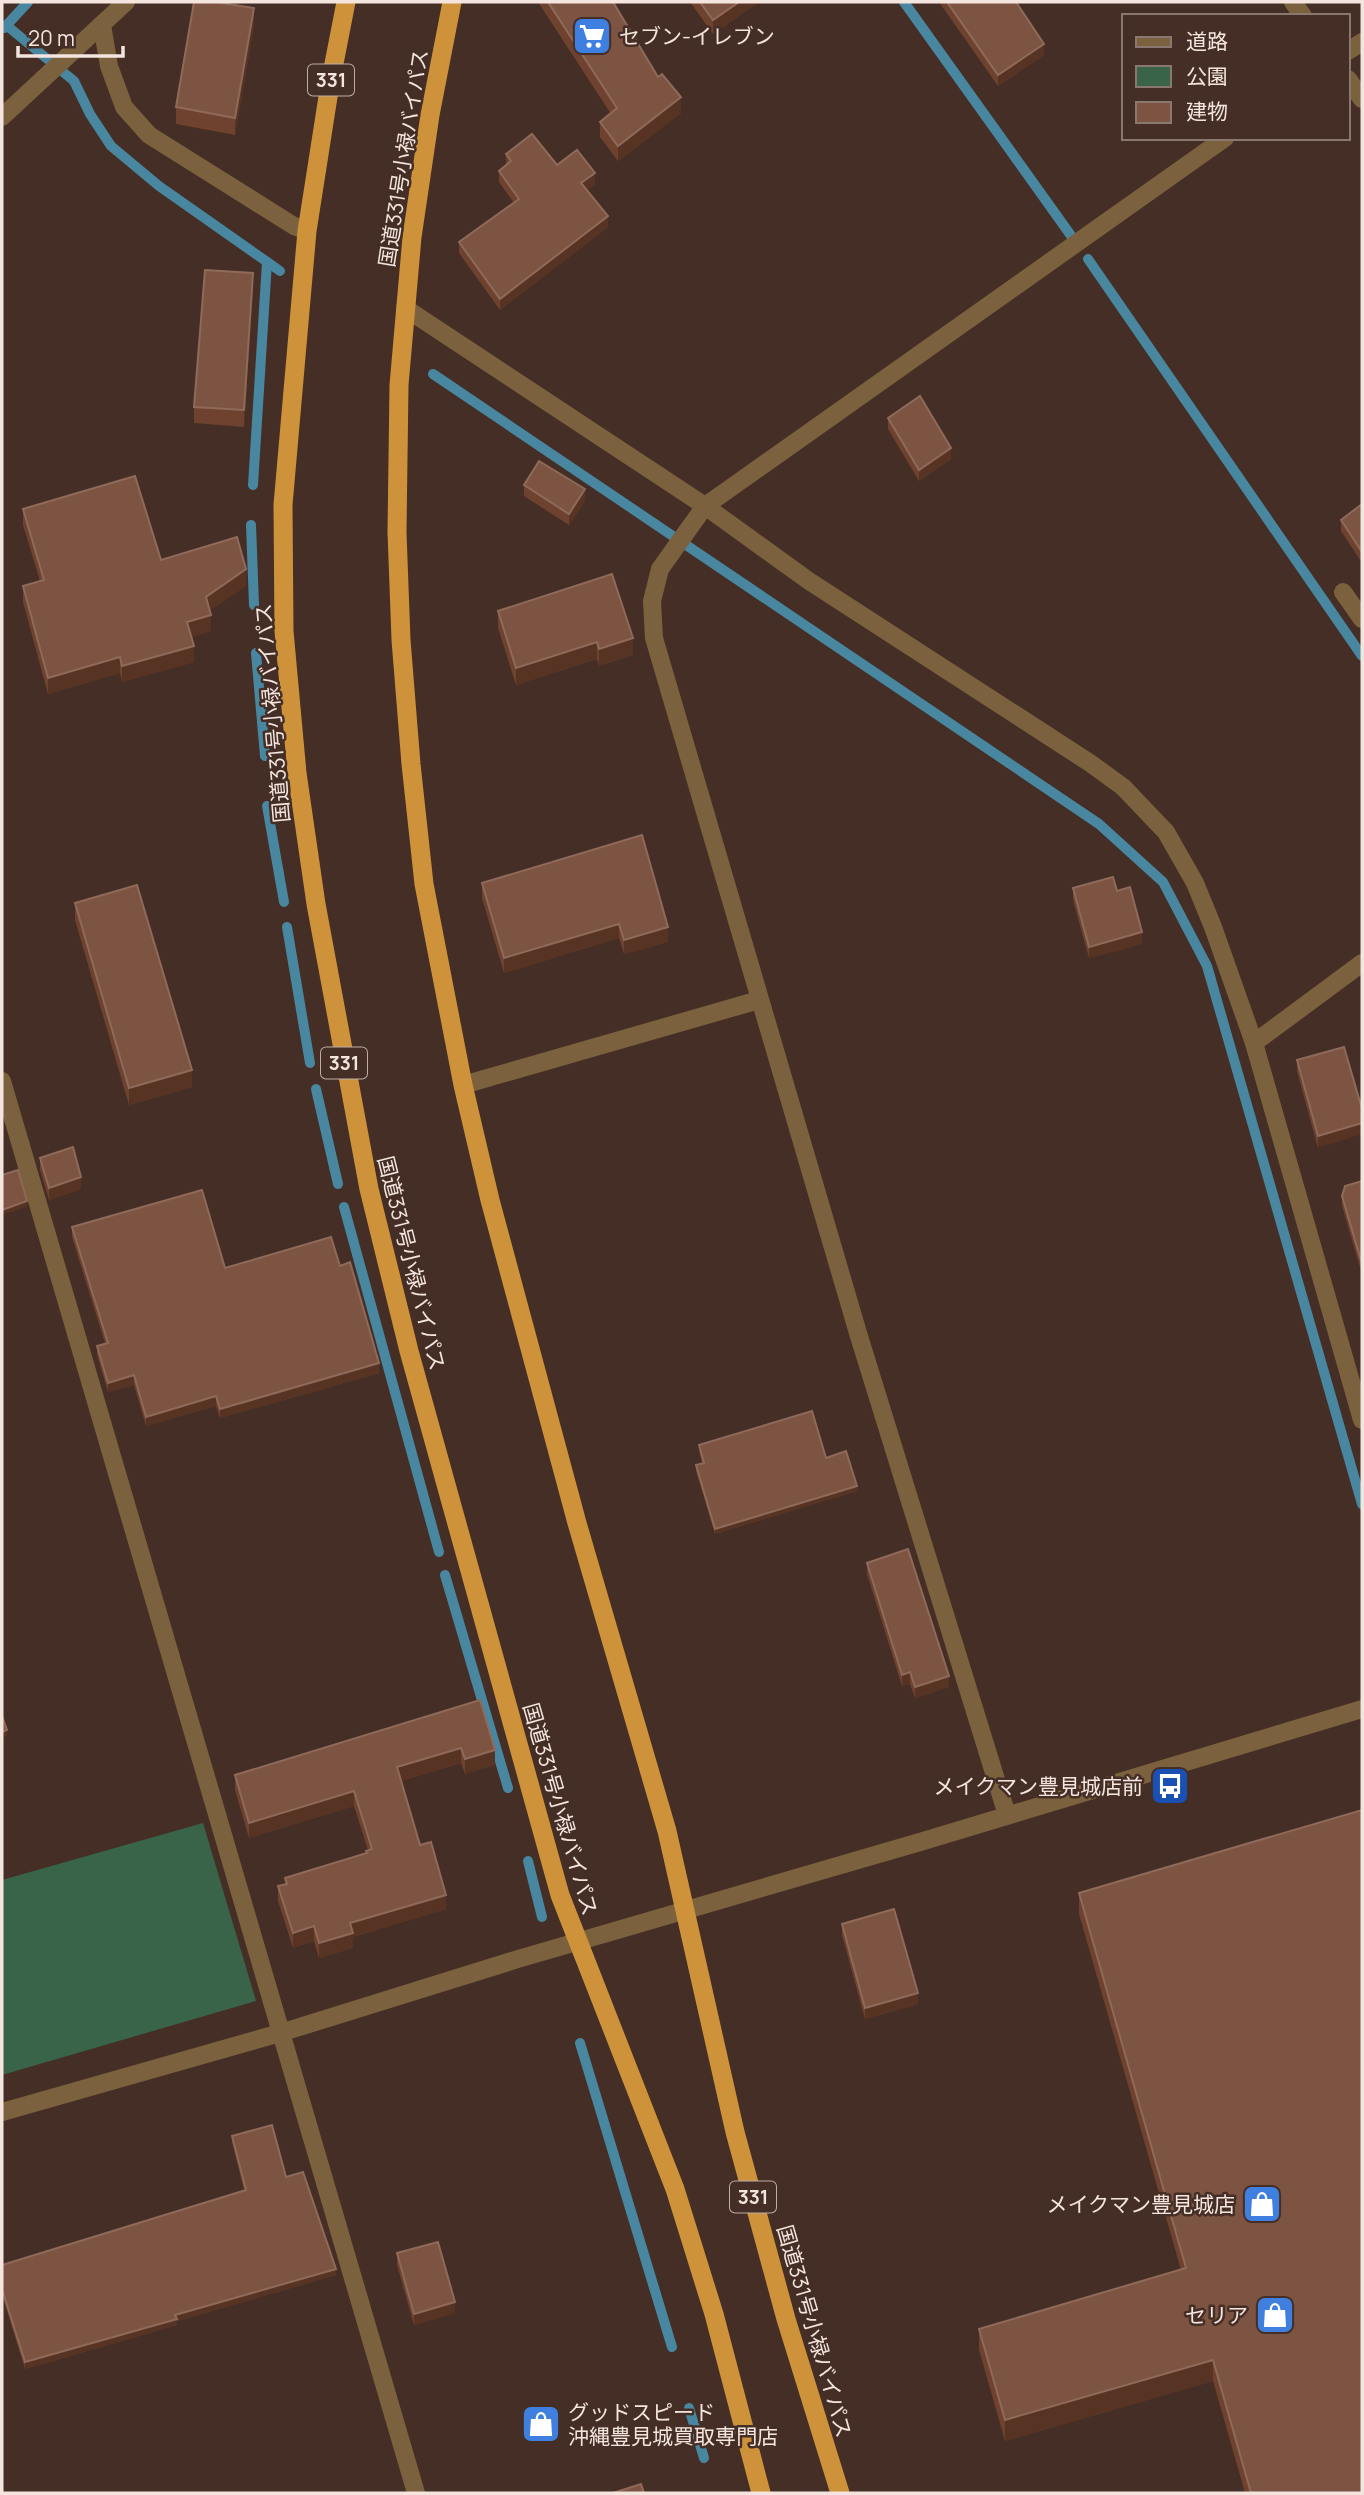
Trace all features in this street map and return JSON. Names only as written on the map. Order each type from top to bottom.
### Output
[{"type":"highway","name":"国道331号小禄バイパス","points":[[346,2],[307,231],[282,505],[284,631],[295,760],[316,904],[366,1176],[409,1351],[560,1895],[675,2189],[714,2314],[761,2493]]},
{"type":"highway","name":"国道331号小禄バイパス","points":[[452,2],[430,116],[405,308],[399,385],[397,492],[401,640],[424,884],[463,1085],[490,1200],[578,1523],[667,1830],[735,2132],[786,2319],[840,2493]]},
{"type":"street","points":[[2,117],[126,2]]},
{"type":"street","points":[[102,25],[109,66],[124,107],[149,135],[294,226],[307,231]]},
{"type":"street","points":[[1350,82],[1362,99]]},
{"type":"street","points":[[1007,1815],[759,1000],[654,638],[652,601],[660,569],[700,511],[1222,140]]},
{"type":"street","points":[[405,308],[700,511],[1090,762],[1123,787],[1166,832],[1195,883],[1254,1043],[1362,1420]]},
{"type":"street","points":[[1343,592],[1362,619]]},
{"type":"street","points":[[1254,1043],[1362,964]]},
{"type":"street","points":[[463,1085],[759,1000]]},
{"type":"street","points":[[2,1081],[416,2493]]},
{"type":"street","points":[[2,2112],[280,2033],[1362,1709]]},
{"type":"green space","points":[[203,1823],[256,2001],[2,2075],[2,1880]]},
{"type":"building","points":[[194,2],[216,2],[254,8],[235,118],[176,107]]},
{"type":"building","points":[[548,2],[613,2],[658,77],[662,74],[681,97],[618,146],[600,122],[617,108]]},
{"type":"building","points":[[700,2],[739,2],[713,20]]},
{"type":"building","points":[[947,2],[1016,2],[1044,44],[998,75]]},
{"type":"building","points":[[532,134],[557,165],[577,150],[595,173],[581,183],[608,216],[500,299],[459,242],[519,199],[499,171],[511,161],[506,154]]},
{"type":"building","points":[[205,270],[253,273],[244,410],[194,407]]},
{"type":"building","points":[[920,396],[951,448],[919,470],[888,418]]},
{"type":"building","points":[[539,461],[585,489],[569,514],[524,485]]},
{"type":"building","points":[[135,476],[161,560],[237,537],[246,569],[206,597],[211,615],[187,622],[194,646],[122,666],[120,657],[48,678],[23,586],[44,580],[23,509]]},
{"type":"building","points":[[1362,504],[1362,552],[1341,520]]},
{"type":"building","points":[[612,574],[633,638],[599,649],[597,642],[516,668],[498,611]]},
{"type":"building","points":[[642,835],[668,927],[624,940],[619,924],[504,958],[482,883]]},
{"type":"building","points":[[1113,877],[1117,891],[1130,887],[1142,932],[1089,947],[1073,888]]},
{"type":"building","points":[[137,885],[192,1070],[129,1088],[75,903]]},
{"type":"building","points":[[1344,1047],[1362,1109],[1362,1123],[1318,1136],[1297,1060]]},
{"type":"building","points":[[73,1147],[81,1177],[49,1188],[40,1158]]},
{"type":"building","points":[[18,1170],[27,1201],[2,1210],[2,1175]]},
{"type":"building","points":[[1362,1181],[1362,1264],[1342,1196],[1345,1186]]},
{"type":"building","points":[[202,1190],[225,1268],[331,1237],[340,1266],[350,1262],[379,1363],[220,1409],[216,1396],[146,1417],[134,1375],[108,1383],[97,1346],[108,1343],[72,1227]]},
{"type":"building","points":[[812,1411],[826,1458],[846,1451],[857,1486],[715,1529],[696,1465],[704,1463],[699,1445]]},
{"type":"building","points":[[908,1549],[949,1676],[915,1687],[910,1672],[902,1675],[867,1563]]},
{"type":"building","points":[[480,1700],[495,1750],[465,1759],[461,1748],[397,1767],[420,1845],[431,1842],[446,1895],[350,1923],[353,1933],[319,1943],[314,1926],[293,1933],[278,1886],[287,1884],[285,1878],[367,1853],[366,1851],[372,1849],[354,1791],[249,1823],[235,1775]]},
{"type":"building","points":[[2,1716],[7,1730],[2,1732]]},
{"type":"building","name":"メイクマン豊見城店","points":[[1362,1810],[1362,2493],[1251,2493],[1213,2360],[1005,2420],[979,2329],[1186,2268],[1079,1893]]},
{"type":"building","points":[[894,1909],[918,1993],[865,2008],[842,1924]]},
{"type":"building","points":[[272,2125],[286,2177],[303,2172],[336,2269],[175,2315],[177,2319],[25,2362],[2,2289],[2,2265],[246,2190],[232,2136]]},
{"type":"building","points":[[438,2242],[455,2302],[414,2314],[397,2253]]},
{"type":"building","points":[[641,2484],[644,2493],[613,2493]]},
{"type":"waterway","points":[[4,28],[28,2]]},
{"type":"waterway","points":[[904,2],[1072,237]]},
{"type":"waterway","points":[[6,25],[74,81],[90,114],[111,146],[159,186],[280,271]]},
{"type":"waterway","points":[[1088,259],[1362,656]]},
{"type":"waterway","points":[[253,485],[267,262]]},
{"type":"waterway","points":[[433,374],[1099,824],[1163,882],[1207,966],[1362,1504]]},
{"type":"waterway","points":[[251,525],[254,605]]},
{"type":"waterway","points":[[256,653],[265,756]]},
{"type":"waterway","points":[[267,806],[284,902]]},
{"type":"waterway","points":[[287,927],[310,1063]]},
{"type":"waterway","points":[[316,1089],[338,1184]]},
{"type":"waterway","points":[[344,1207],[439,1552]]},
{"type":"waterway","points":[[445,1575],[508,1788]]},
{"type":"waterway","points":[[528,1861],[542,1917]]},
{"type":"waterway","points":[[580,2043],[672,2347]]},
{"type":"waterway","points":[[689,2408],[704,2458]]},
{"type":"place","name":"セブン-イレブン","points":[[592,36]]},
{"type":"place","name":"メイクマン豊見城店前","points":[[1170,1786]]},
{"type":"place","name":"メイクマン豊見城店","points":[[1262,2204]]},
{"type":"place","name":"セリア","points":[[1275,2315]]},
{"type":"place","name":"グッドスピード 沖縄豊見城買取専門店","points":[[541,2424]]}]
